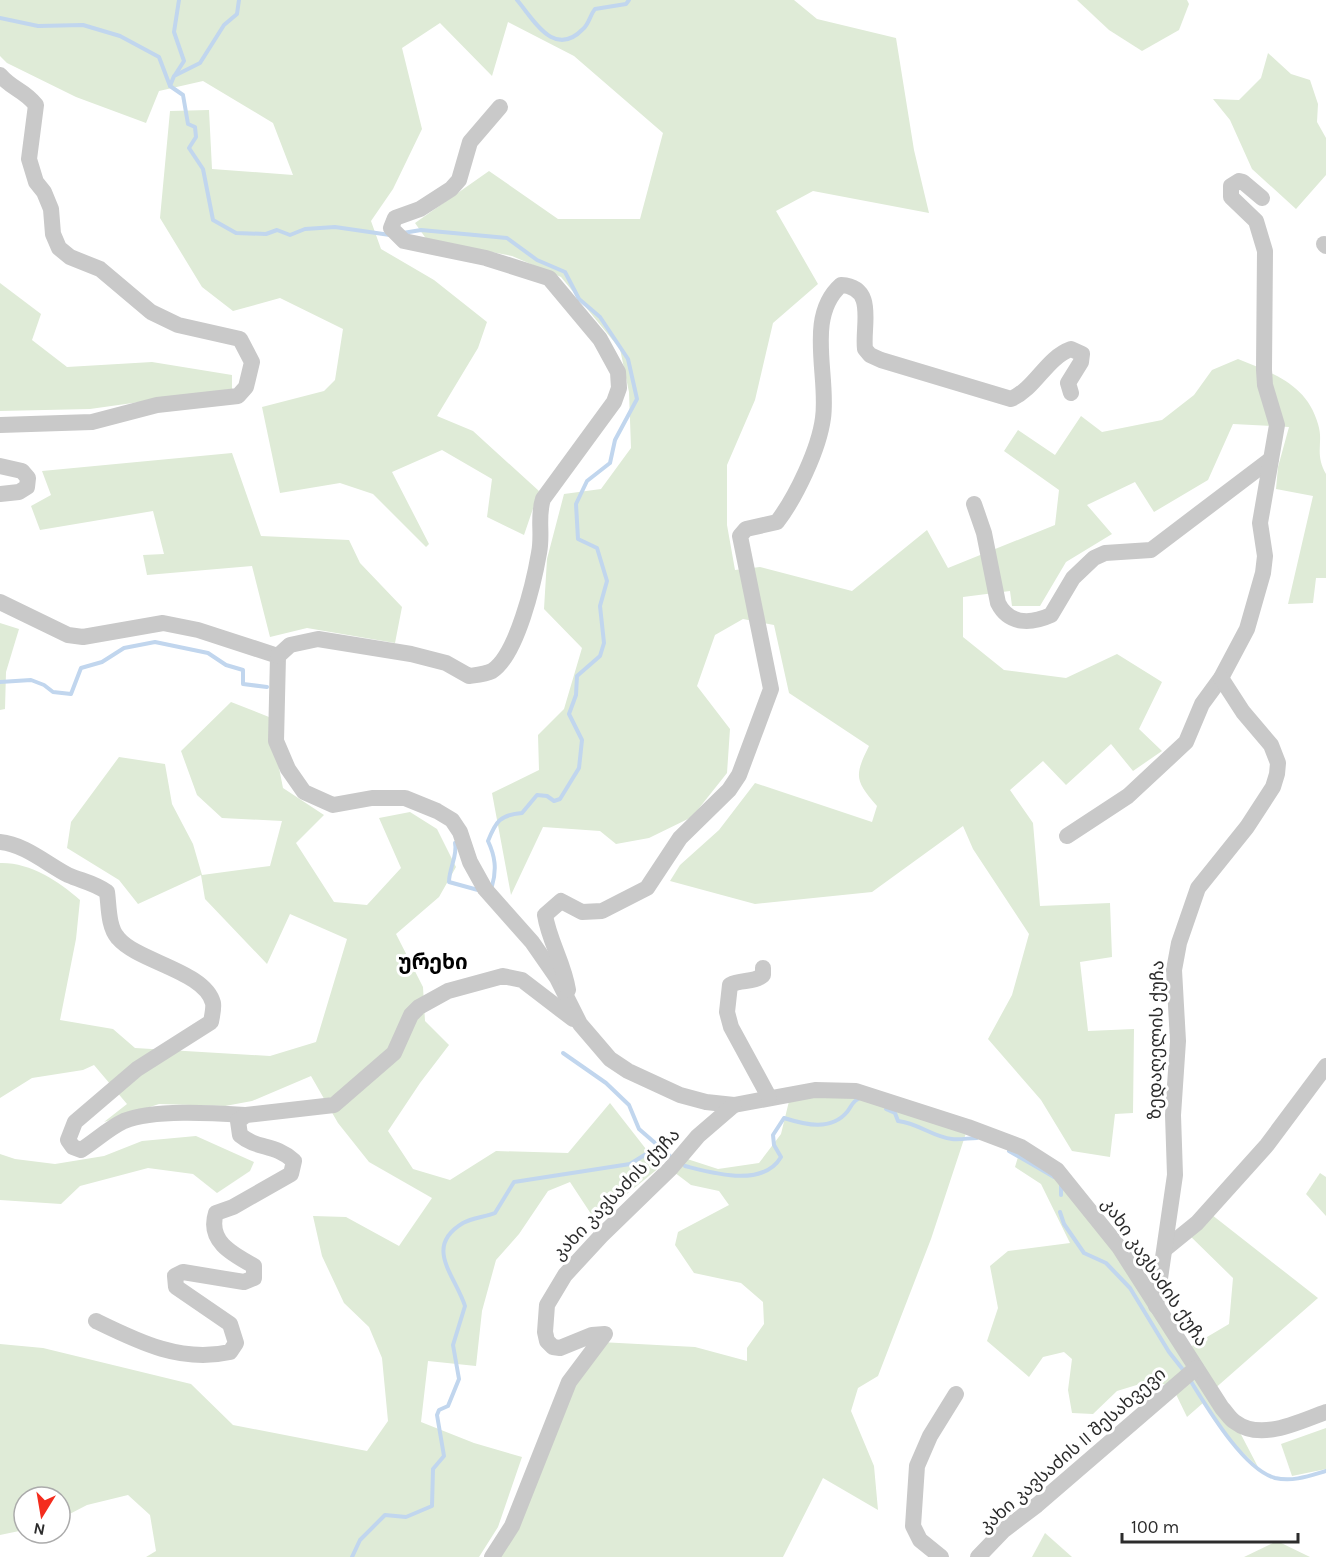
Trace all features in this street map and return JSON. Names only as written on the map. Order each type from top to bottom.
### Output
[{"type":"street","points":[[0,75],[10,87],[25,91],[36,105],[29,159],[36,182],[44,192],[51,208],[53,234],[59,248],[70,257],[100,270],[150,312],[178,325],[240,339],[252,362],[246,387],[238,396],[157,405],[92,422],[0,425]]},
{"type":"street","points":[[0,602],[68,635],[83,637],[163,623],[198,630],[278,656],[290,645],[318,639],[411,654],[446,663],[469,676],[491,671],[507,654],[520,624],[540,551],[538,514],[543,499],[614,402],[619,388],[618,372],[600,339],[549,278],[486,258],[404,240],[391,228],[395,218],[420,209],[451,189],[459,180],[470,142],[500,107]]},
{"type":"street","points":[[1067,836],[1128,796],[1186,742],[1202,704],[1221,678],[1247,629],[1263,573],[1265,556],[1260,523],[1277,425],[1264,370],[1265,251],[1256,221],[1231,197],[1231,186],[1239,181],[1243,182],[1262,198]]},
{"type":"street","name":"კახი კავსაძის ქუჩა","points":[[576,1017],[564,968],[549,935],[545,915],[561,901],[582,912],[602,911],[647,888],[680,838],[729,790],[739,775],[764,712],[771,689],[740,536],[746,529],[777,522],[813,455],[825,402],[820,349],[822,332],[825,310],[834,291],[841,285],[849,285],[862,297],[867,312],[865,349],[870,355],[881,360],[1011,399],[1022,394],[1055,358],[1071,349],[1082,354],[1082,362],[1068,383],[1071,393]]},
{"type":"street","points":[[974,504],[984,532],[998,603],[1002,611],[1012,618],[1025,622],[1051,615],[1073,578],[1094,558],[1105,553],[1151,550],[1271,459]]},
{"type":"street","points":[[0,466],[22,471],[28,478],[27,487],[18,492],[0,494]]},
{"type":"street","name":"კახი კავსაძის ქუჩა","points":[[278,656],[276,741],[288,768],[304,792],[333,805],[372,798],[405,798],[452,820],[460,832],[470,862],[485,889],[532,942],[556,978],[576,1017],[602,1050],[628,1071],[680,1095],[706,1102],[734,1105],[815,1090],[856,1091],[968,1126],[1021,1147],[1057,1170],[1083,1200],[1119,1247],[1194,1370],[1235,1423],[1256,1430],[1274,1429],[1326,1412]]},
{"type":"street","name":"ზედაღელის ქუჩა","points":[[1156,1306],[1175,1175],[1173,1115],[1178,1041],[1174,970],[1179,943],[1198,888],[1214,872],[1247,827],[1273,787],[1277,774],[1278,763],[1271,745],[1243,712],[1221,678]]},
{"type":"street","name":"კახი კავსაძის ქუჩა","points":[[0,842],[23,850],[107,892],[112,926],[118,938],[149,959],[183,973],[207,992],[214,1004],[211,1022],[137,1069],[75,1122],[68,1140],[73,1147],[81,1150],[124,1122],[141,1117],[207,1113],[246,1115],[334,1105],[394,1053],[411,1015],[418,1007],[448,992],[503,975],[522,980],[576,1017]]},
{"type":"street","points":[[764,968],[763,975],[758,980],[737,981],[730,985],[727,1012],[738,1041],[769,1097]]},
{"type":"street","points":[[1165,1249],[1197,1223],[1267,1145],[1326,1066]]},
{"type":"street","name":"კახი კავსაძის ქუჩა","points":[[492,1557],[519,1511],[569,1382],[605,1334],[592,1335],[560,1348],[553,1347],[547,1341],[545,1332],[547,1305],[565,1275],[601,1236],[676,1163],[698,1136],[734,1105]]},
{"type":"street","points":[[96,1321],[147,1346],[175,1353],[210,1357],[230,1352],[236,1343],[230,1324],[176,1287],[175,1276],[183,1272],[244,1282],[254,1278],[254,1266],[233,1255],[218,1241],[212,1225],[216,1213],[233,1207],[291,1174],[294,1161],[282,1150],[249,1142],[240,1135],[238,1120],[246,1115]]},
{"type":"street","name":"კახი კავსაძის II შესახვევი","points":[[978,1557],[1004,1530],[1037,1506],[1194,1370]]},
{"type":"street","points":[[940,1557],[920,1540],[913,1526],[917,1466],[930,1436],[956,1394]]},
{"type":"green space","points":[[0,0],[794,0],[817,19],[896,38],[914,150],[929,213],[813,191],[776,211],[818,284],[773,323],[755,400],[727,465],[727,525],[735,570],[760,567],[852,591],[927,530],[948,568],[1055,525],[1059,490],[1004,451],[1018,430],[1055,455],[1081,416],[1102,432],[1162,420],[1194,395],[1212,370],[1238,359],[1287,382],[1306,399],[1313,410],[1320,431],[1320,454],[1322,467],[1326,474],[1326,578],[1316,578],[1313,603],[1288,604],[1313,496],[1276,489],[1278,467],[1289,427],[1233,424],[1208,480],[1154,512],[1135,482],[1087,505],[1112,534],[1066,562],[1040,606],[1012,606],[1010,591],[963,597],[963,637],[1004,670],[1066,678],[1117,654],[1162,682],[1139,729],[1162,751],[1133,771],[1111,744],[1066,785],[1043,761],[1010,790],[1033,823],[1040,906],[1110,903],[1112,957],[1080,962],[1088,1031],[1134,1029],[1133,1113],[1115,1114],[1110,1157],[1072,1151],[1041,1100],[988,1039],[1012,995],[1029,934],[973,849],[963,826],[872,892],[755,904],[670,881],[680,865],[719,830],[755,783],[872,822],[877,806],[864,790],[859,778],[861,765],[869,746],[789,693],[774,625],[743,619],[715,635],[697,686],[730,729],[727,773],[692,817],[649,838],[616,844],[600,831],[543,827],[511,895],[492,793],[539,770],[538,735],[564,709],[582,648],[544,609],[547,559],[564,494],[601,489],[631,448],[629,392],[620,349],[561,277],[512,256],[427,240],[415,223],[489,171],[558,219],[640,219],[663,133],[574,56],[508,22],[492,76],[440,23],[402,48],[422,129],[393,189],[371,221],[381,249],[434,280],[487,322],[478,348],[437,416],[473,431],[539,491],[524,535],[487,517],[492,479],[442,450],[392,472],[429,544],[426,547],[373,494],[340,483],[280,493],[262,407],[324,391],[335,380],[343,329],[280,298],[233,311],[202,287],[160,218],[170,111],[209,110],[212,169],[293,175],[273,123],[203,81],[159,91],[146,123],[76,97],[7,63],[0,56]]},
{"type":"green space","points":[[1077,0],[1187,0],[1189,4],[1179,30],[1142,51],[1109,30]]},
{"type":"green space","points":[[1268,53],[1291,74],[1310,80],[1318,104],[1317,122],[1326,138],[1326,175],[1296,209],[1252,169],[1230,120],[1213,99],[1239,100],[1261,78]]},
{"type":"green space","points":[[0,283],[41,314],[32,340],[67,367],[152,362],[232,375],[232,389],[90,409],[0,411]]},
{"type":"green space","points":[[232,453],[261,536],[349,540],[360,563],[402,607],[395,643],[307,628],[270,637],[252,566],[147,575],[143,555],[164,554],[153,511],[40,530],[31,506],[51,495],[42,471]]},
{"type":"green space","points":[[0,623],[19,629],[6,672],[5,709],[0,710]]},
{"type":"green space","points":[[231,702],[269,717],[283,788],[324,815],[296,843],[334,902],[367,905],[401,868],[379,818],[410,812],[437,829],[456,867],[439,897],[396,934],[423,987],[425,1021],[449,1045],[388,1131],[413,1169],[450,1180],[496,1151],[568,1153],[610,1103],[660,1167],[595,1220],[570,1182],[548,1191],[519,1234],[496,1260],[482,1311],[476,1366],[428,1361],[421,1422],[474,1443],[522,1457],[498,1527],[479,1557],[146,1557],[156,1551],[150,1515],[128,1495],[87,1505],[72,1513],[72,1485],[12,1485],[12,1532],[0,1535],[0,1344],[43,1348],[191,1384],[233,1425],[367,1451],[388,1421],[382,1358],[369,1327],[344,1303],[322,1256],[313,1216],[346,1217],[399,1246],[432,1198],[369,1162],[338,1123],[311,1076],[252,1101],[225,1106],[159,1104],[104,1122],[127,1104],[94,1065],[83,1070],[32,1078],[0,1098],[0,863],[33,869],[63,886],[80,900],[76,939],[60,1020],[113,1029],[135,1048],[270,1056],[316,1042],[347,939],[290,914],[267,964],[205,899],[201,875],[138,904],[119,880],[67,848],[71,822],[119,757],[165,764],[172,804],[193,844],[202,875],[270,866],[282,821],[222,818],[197,795],[181,751]]},
{"type":"green space","points":[[835,1089],[968,1127],[931,1239],[878,1376],[858,1388],[851,1411],[874,1466],[878,1510],[823,1478],[783,1557],[492,1557],[558,1411],[600,1342],[695,1347],[747,1361],[747,1348],[764,1324],[763,1302],[741,1283],[694,1273],[675,1245],[678,1232],[729,1205],[719,1191],[691,1185],[670,1169],[681,1157],[718,1169],[759,1163],[781,1134],[791,1093]]},
{"type":"green space","points":[[196,1136],[254,1162],[250,1171],[217,1193],[193,1174],[148,1168],[80,1186],[61,1204],[0,1200],[0,1154],[15,1159],[55,1164],[104,1156],[142,1141]]},
{"type":"green space","points":[[1021,1147],[1057,1170],[1185,1350],[1229,1324],[1233,1278],[1185,1231],[1207,1211],[1318,1298],[1212,1391],[1235,1423],[1258,1467],[1235,1445],[1203,1403],[1187,1417],[1173,1388],[1153,1380],[1117,1391],[1093,1414],[1072,1413],[1068,1390],[1072,1359],[1064,1352],[1043,1357],[1029,1377],[987,1341],[998,1308],[990,1266],[1008,1251],[1070,1243],[1041,1184],[1015,1167]]},
{"type":"green space","points":[[1320,1173],[1326,1177],[1326,1216],[1306,1194]]},
{"type":"green space","points":[[1326,1428],[1326,1469],[1292,1476],[1281,1444]]},
{"type":"green space","points":[[1045,1533],[1072,1557],[1032,1557]]},
{"type":"green space","points":[[1277,1541],[1310,1557],[1244,1557]]},
{"type":"waterway","points":[[175,75],[184,61],[174,32],[179,0]]},
{"type":"waterway","points":[[170,86],[174,76],[200,63],[224,25],[237,14],[239,0]]},
{"type":"waterway","points":[[517,0],[546,33],[563,40],[573,37],[583,29],[595,9],[626,4],[629,0]]},
{"type":"waterway","points":[[0,18],[38,26],[83,25],[120,36],[159,57],[170,86],[183,95],[188,124],[195,127],[196,137],[189,148],[203,169],[213,220],[236,233],[266,234],[277,230],[290,235],[305,229],[335,227],[390,235]]},
{"type":"waterway","points":[[403,233],[421,230],[507,238],[537,260],[565,272],[579,299],[600,317],[628,359],[637,399],[615,440],[610,463],[587,481],[576,504],[578,539],[597,548],[607,581],[600,606],[604,643],[600,656],[577,676],[576,695],[569,714],[582,740],[579,768],[560,799],[554,801],[547,796],[537,795],[522,813],[504,817],[496,824],[488,841],[495,868],[492,886],[488,887]]},
{"type":"waterway","points":[[0,682],[31,680],[44,685],[53,692],[71,694],[81,668],[102,662],[124,648],[155,642],[208,653],[226,665],[243,670],[243,684],[267,687]]},
{"type":"waterway","points":[[455,843],[449,882],[478,890]]},
{"type":"waterway","points":[[563,1053],[606,1083],[629,1105],[639,1129],[670,1156]]},
{"type":"waterway","points":[[685,1166],[737,1176],[762,1172],[773,1167],[781,1157],[774,1145],[773,1135],[784,1118],[818,1125],[834,1122],[841,1118],[860,1098]]},
{"type":"waterway","points":[[886,1109],[895,1113],[898,1121],[912,1124],[938,1136],[955,1139],[977,1138]]},
{"type":"waterway","points":[[352,1557],[360,1540],[385,1515],[406,1517],[432,1506],[433,1469],[444,1456],[437,1415],[439,1410],[448,1406],[459,1379],[453,1345],[465,1306],[449,1272],[443,1252],[445,1242],[451,1232],[467,1221],[495,1213],[514,1182],[630,1164],[659,1146]]},
{"type":"waterway","points":[[1009,1151],[1054,1177]]},
{"type":"waterway","points":[[1061,1185],[1061,1195]]},
{"type":"waterway","points":[[1060,1212],[1064,1224],[1084,1253],[1106,1263],[1130,1288],[1169,1352],[1184,1371]]},
{"type":"waterway","points":[[1190,1380],[1227,1436],[1251,1463],[1263,1472],[1275,1478],[1288,1479],[1326,1471]]},
{"type":"district","name":"ურეხი","points":[[433,962]]}]
